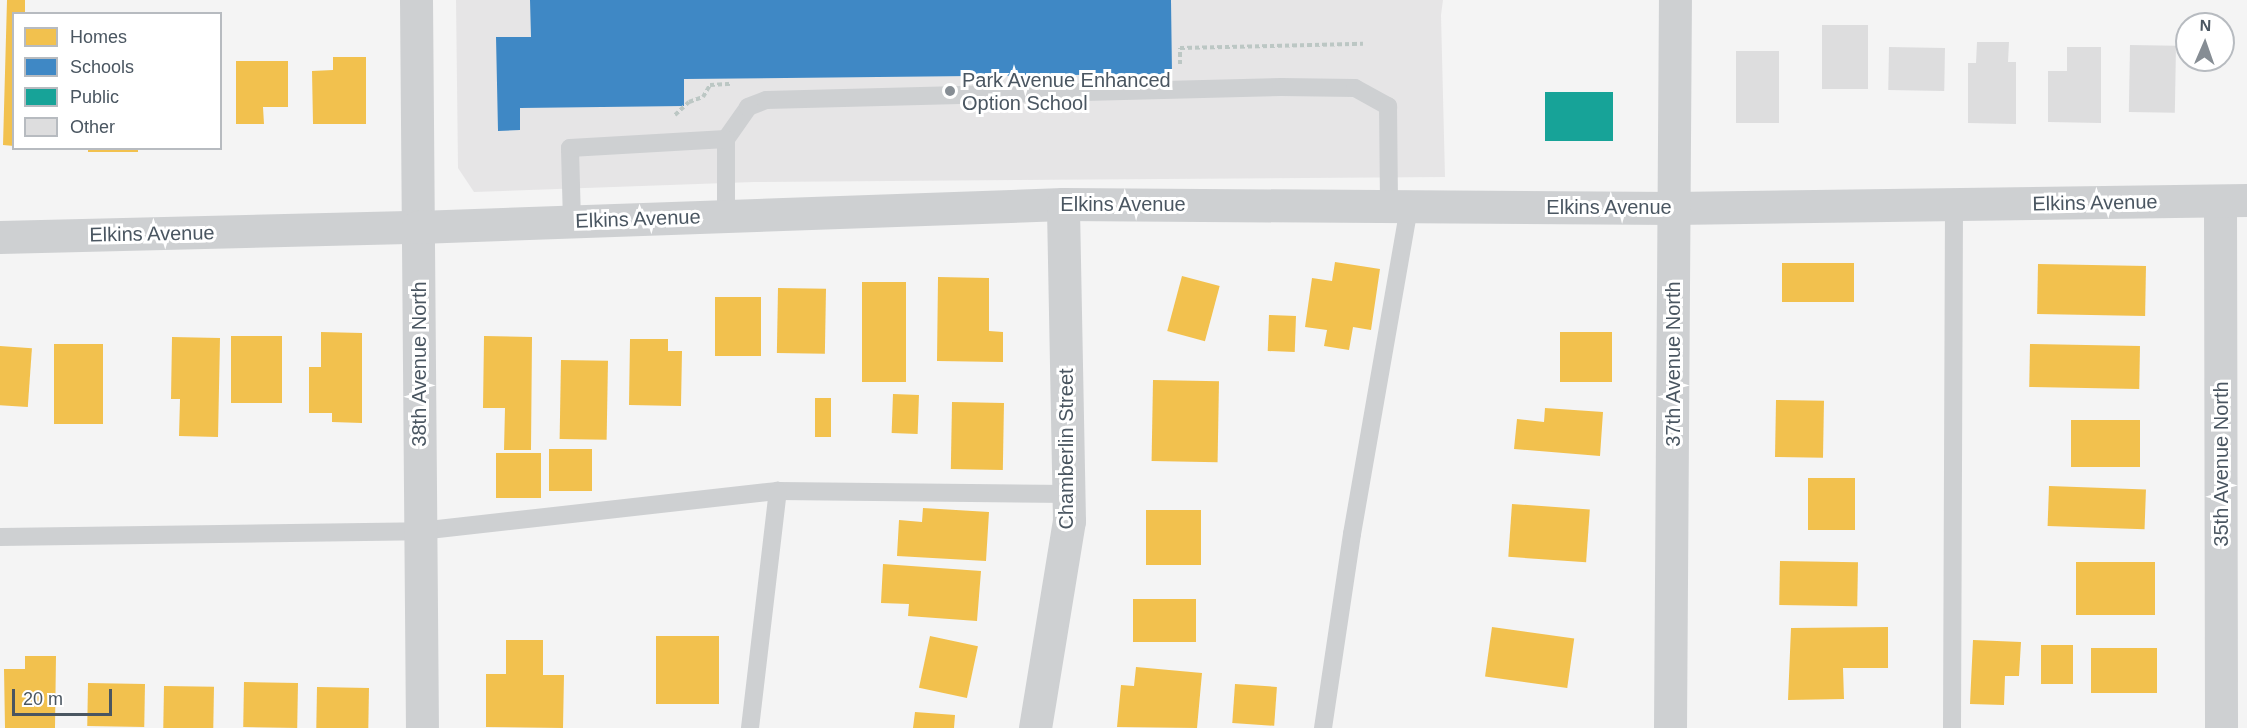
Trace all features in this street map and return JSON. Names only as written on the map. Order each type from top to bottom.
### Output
[{"type":"street","name":"38th Avenue North","points":[[416,0],[422,728]]},
{"type":"street","name":"37th Avenue North","points":[[1670,728],[1675,0]]},
{"type":"street","name":"Elkins Avenue","points":[[0,237],[418,227],[1063,204],[1674,208],[2234,201]]},
{"type":"street","name":"35th Avenue North","points":[[2221,728],[2234,201]]},
{"type":"street","name":"Chamberlin Street","points":[[1035,728],[1069,521],[1063,204]]},
{"type":"lane","points":[[726,216],[726,139],[748,107],[766,100],[1355,88],[1372,95],[1388,106],[1399,206],[1323,728]]},
{"type":"lane","points":[[573,221],[570,148],[726,139]]},
{"type":"lane","points":[[1952,728],[1954,204]]},
{"type":"lane","points":[[750,728],[778,491]]},
{"type":"lane","points":[[0,537],[420,531],[778,491],[1068,494]]},
{"type":"shaded area","name":"Park Avenue Enhanced Option School","points":[[456,0],[1443,0],[1441,15],[1445,177],[754,182],[474,192],[458,168]]},
{"type":"building: Homes","points":[[7,0],[25,0],[25,12],[12,12],[12,146],[3,145]]},
{"type":"building: Homes","points":[[333,57],[366,57],[366,124],[313,124],[312,71],[333,70]]},
{"type":"building: Homes","points":[[236,61],[288,61],[288,107],[263,107],[264,124],[236,124]]},
{"type":"building: Homes","points":[[88,150],[138,150],[138,152],[88,152]]},
{"type":"building: Homes","points":[[1335,262],[1380,269],[1371,330],[1353,327],[1349,350],[1324,346],[1327,330],[1305,327],[1312,278],[1332,281]]},
{"type":"building: Homes","points":[[1782,263],[1854,263],[1854,302],[1782,302]]},
{"type":"building: Homes","points":[[2038,264],[2146,266],[2145,316],[2037,314]]},
{"type":"building: Homes","points":[[1182,276],[1220,286],[1205,341],[1167,331]]},
{"type":"building: Homes","points":[[938,277],[989,278],[989,331],[1003,332],[1003,362],[937,361]]},
{"type":"building: Homes","points":[[862,282],[906,282],[906,382],[862,382]]},
{"type":"building: Homes","points":[[778,288],[826,289],[825,354],[777,353]]},
{"type":"building: Homes","points":[[715,297],[761,297],[761,356],[715,356]]},
{"type":"building: Homes","points":[[1269,315],[1296,316],[1295,352],[1268,351]]},
{"type":"building: Homes","points":[[321,332],[362,333],[362,423],[332,422],[332,413],[309,413],[309,367],[321,367]]},
{"type":"building: Homes","points":[[1560,332],[1612,332],[1612,382],[1560,382]]},
{"type":"building: Homes","points":[[231,336],[282,336],[282,403],[231,403]]},
{"type":"building: Homes","points":[[484,336],[532,337],[531,450],[504,450],[505,408],[483,408]]},
{"type":"building: Homes","points":[[172,337],[220,338],[218,437],[179,436],[180,399],[171,399]]},
{"type":"building: Homes","points":[[630,339],[668,339],[668,351],[682,351],[681,406],[629,405]]},
{"type":"building: Homes","points":[[54,344],[103,344],[103,424],[54,424]]},
{"type":"building: Homes","points":[[2030,344],[2140,346],[2139,389],[2029,387]]},
{"type":"building: Homes","points":[[0,346],[32,348],[28,407],[0,405]]},
{"type":"building: Homes","points":[[561,360],[608,361],[607,440],[560,439]]},
{"type":"building: Homes","points":[[1153,380],[1219,381],[1218,462],[1152,461]]},
{"type":"building: Homes","points":[[893,394],[919,395],[918,434],[892,433]]},
{"type":"building: Homes","points":[[815,398],[831,398],[831,437],[815,437]]},
{"type":"building: Homes","points":[[1776,400],[1824,401],[1823,458],[1775,457]]},
{"type":"building: Homes","points":[[952,402],[1004,403],[1003,470],[951,469]]},
{"type":"building: Homes","points":[[1545,408],[1603,412],[1600,456],[1514,449],[1517,419],[1544,422]]},
{"type":"building: Homes","points":[[2071,420],[2140,420],[2140,467],[2071,467]]},
{"type":"building: Homes","points":[[549,449],[592,449],[592,491],[549,491]]},
{"type":"building: Homes","points":[[496,453],[541,453],[541,498],[496,498]]},
{"type":"building: Homes","points":[[1808,478],[1855,478],[1855,530],[1808,530]]},
{"type":"building: Homes","points":[[2049,486],[2146,489],[2145,529],[2048,526]]},
{"type":"building: Homes","points":[[1512,504],[1590,509],[1586,562],[1508,557]]},
{"type":"building: Homes","points":[[923,508],[989,512],[986,561],[897,556],[899,520],[922,522]]},
{"type":"building: Homes","points":[[1146,510],[1201,510],[1201,565],[1146,565]]},
{"type":"building: Homes","points":[[1780,561],[1858,562],[1857,606],[1779,605]]},
{"type":"building: Homes","points":[[2076,562],[2155,562],[2155,615],[2076,615]]},
{"type":"building: Homes","points":[[883,564],[981,571],[977,621],[908,616],[909,604],[881,603]]},
{"type":"building: Homes","points":[[1133,599],[1196,599],[1196,642],[1133,642]]},
{"type":"building: Homes","points":[[1492,627],[1574,639],[1567,688],[1485,677]]},
{"type":"building: Homes","points":[[1888,627],[1888,668],[1843,668],[1844,699],[1788,700],[1791,628]]},
{"type":"building: Homes","points":[[656,636],[719,636],[719,704],[656,704]]},
{"type":"building: Homes","points":[[930,636],[978,646],[967,698],[919,688]]},
{"type":"building: Homes","points":[[506,640],[543,640],[543,675],[564,675],[563,728],[486,727],[486,674],[506,674]]},
{"type":"building: Homes","points":[[1973,640],[2021,642],[2019,676],[2005,676],[2004,705],[1970,704]]},
{"type":"building: Homes","points":[[2041,645],[2073,645],[2073,684],[2041,684]]},
{"type":"building: Homes","points":[[2091,648],[2157,648],[2157,693],[2091,693]]},
{"type":"building: Homes","points":[[25,656],[56,656],[55,728],[5,728],[4,669],[25,669]]},
{"type":"building: Homes","points":[[1136,667],[1202,673],[1197,728],[1117,727],[1121,685],[1134,686]]},
{"type":"building: Homes","points":[[244,682],[298,683],[297,728],[243,727]]},
{"type":"building: Homes","points":[[88,683],[145,684],[144,727],[87,726]]},
{"type":"building: Homes","points":[[1235,684],[1277,687],[1274,726],[1232,723]]},
{"type":"building: Homes","points":[[164,686],[214,687],[213,728],[163,728]]},
{"type":"building: Homes","points":[[317,687],[369,688],[368,728],[316,728]]},
{"type":"building: Homes","points":[[915,712],[955,715],[954,728],[913,728]]},
{"type":"building: Schools","points":[[530,0],[1171,0],[1172,74],[684,79],[684,106],[520,108],[520,130],[498,131],[496,37],[531,37]]},
{"type":"building: Public","points":[[1545,92],[1613,92],[1613,141],[1545,141]]},
{"type":"building: Other","points":[[1822,25],[1868,25],[1868,89],[1822,89]]},
{"type":"building: Other","points":[[1977,42],[2009,42],[2008,62],[2016,62],[2016,124],[1968,123],[1968,63],[1976,63]]},
{"type":"building: Other","points":[[2130,45],[2175,46],[2175,113],[2129,112]]},
{"type":"building: Other","points":[[1889,47],[1945,48],[1944,91],[1888,90]]},
{"type":"building: Other","points":[[2067,47],[2101,47],[2101,123],[2048,122],[2048,71],[2067,71]]},
{"type":"building: Other","points":[[1736,51],[1779,51],[1779,123],[1736,123]]},
{"type":"place","name":"Park Avenue Enhanced Option School","points":[[950,91]]}]
